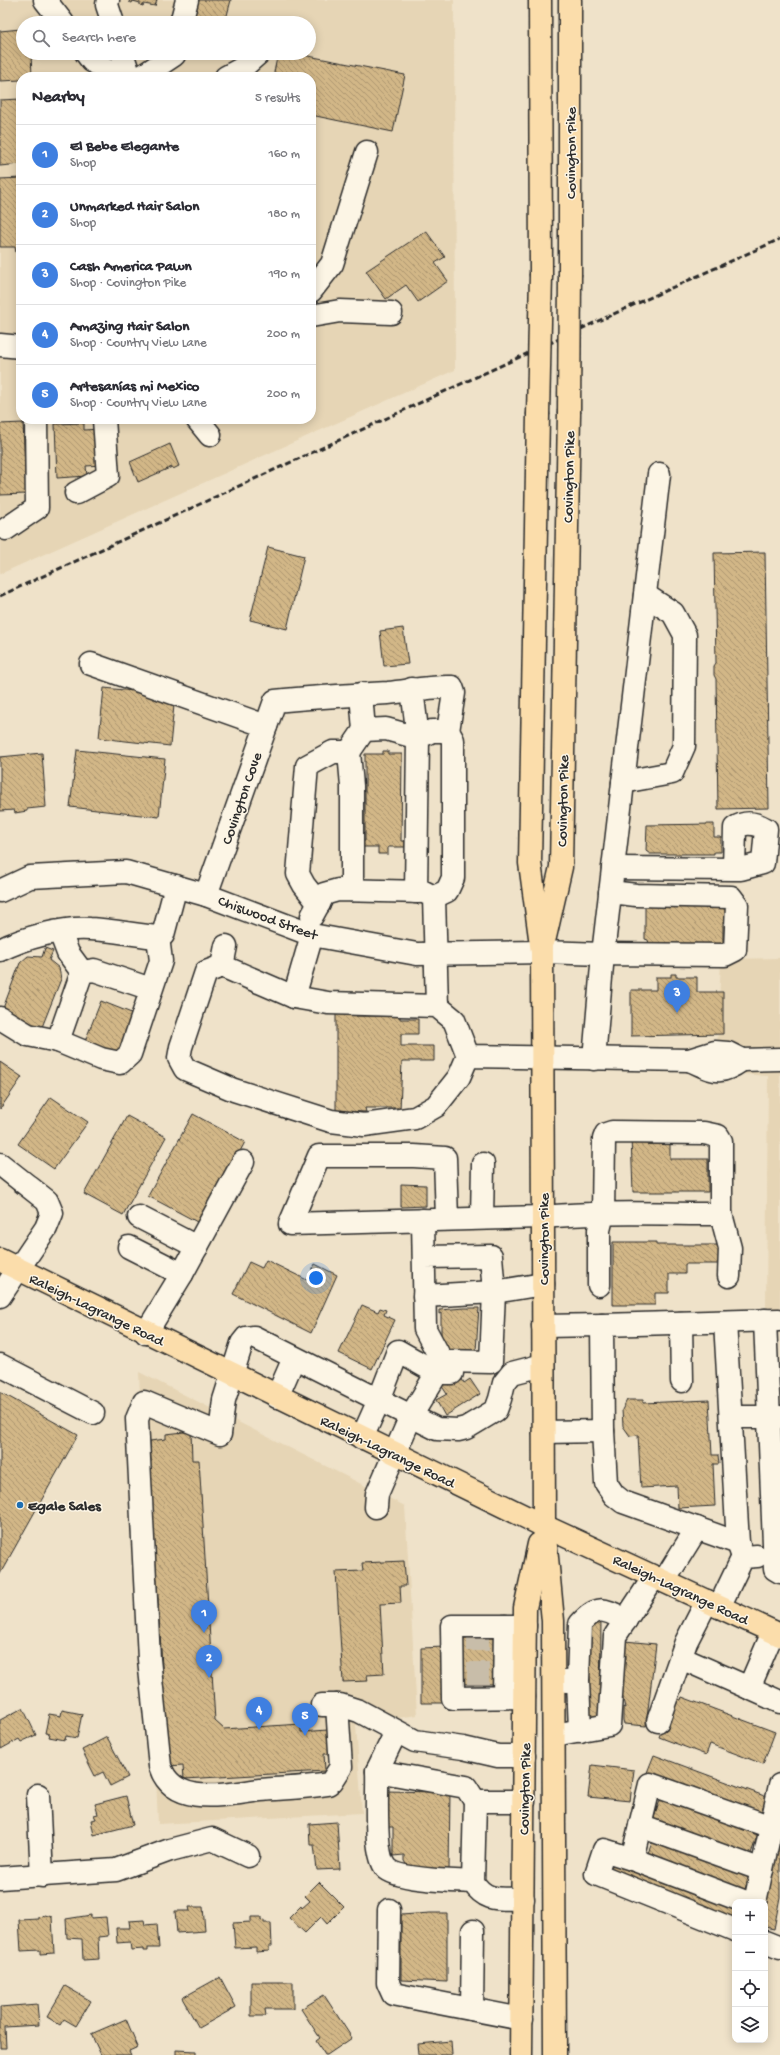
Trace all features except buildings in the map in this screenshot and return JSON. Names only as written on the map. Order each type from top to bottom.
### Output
[{"type":"main road","name":"Covington Pike","points":[[540,0],[541,274],[530,864],[542,952],[544,1526],[553,1621],[557,2055]]},
{"type":"main road","name":"Covington Pike","points":[[542,952],[561,867],[569,413],[570,0]]},
{"type":"main road","name":"Raleigh-Lagrange Road","points":[[9,1265],[544,1526],[777,1634]]},
{"type":"main road","name":"Covington Pike","points":[[521,2055],[524,1756],[514,1697],[515,1626],[525,1608],[544,1526]]},
{"type":"street","points":[[45,0],[58,16]]},
{"type":"street","points":[[108,0],[107,5],[110,16]]},
{"type":"street","points":[[183,16],[187,0]]},
{"type":"street","points":[[91,60],[113,72]]},
{"type":"street","points":[[124,60],[128,72]]},
{"type":"street","points":[[148,72],[166,60]]},
{"type":"street","points":[[235,72],[251,60]]},
{"type":"street","points":[[316,285],[332,264],[367,152]]},
{"type":"street","points":[[316,315],[340,311],[391,313]]},
{"type":"street","points":[[0,345],[16,347]]},
{"type":"street","points":[[6,529],[37,508],[36,424]]},
{"type":"street","points":[[76,493],[108,476],[104,424]]},
{"type":"street","points":[[594,1059],[602,961],[659,474]]},
{"type":"street","points":[[623,782],[672,773],[684,746],[685,635],[673,613],[645,594]]},
{"type":"street","points":[[90,664],[266,726]]},
{"type":"street","points":[[294,997],[308,934],[324,894],[338,890],[425,894],[447,891],[453,878],[453,740],[448,731],[454,693],[452,687],[433,686],[361,694],[364,730],[349,752],[352,786],[352,890]]},
{"type":"street","points":[[412,689],[418,738],[425,894],[435,954],[437,1006]]},
{"type":"street","name":"Covington Cove","points":[[206,895],[275,700],[361,694]]},
{"type":"street","points":[[364,730],[386,729],[418,738],[432,731],[448,731]]},
{"type":"street","points":[[319,904],[304,886],[298,874],[307,766],[333,752],[349,752]]},
{"type":"street","points":[[613,868],[734,869]]},
{"type":"street","name":"Chiswood Street","points":[[0,891],[30,878],[126,872],[206,895],[308,934],[417,954],[542,952],[602,961]]},
{"type":"street","points":[[0,950],[36,937],[60,932],[90,929],[158,937],[162,935],[176,886]]},
{"type":"street","points":[[602,961],[725,955],[735,950],[737,905],[731,897],[636,895],[610,892]]},
{"type":"street","points":[[60,932],[68,953],[82,972]]},
{"type":"street","points":[[0,1018],[28,1035],[58,1041],[101,1060],[120,1063],[130,1054],[161,961],[158,937]]},
{"type":"street","points":[[224,956],[294,997],[328,1003],[437,1006],[454,1020],[468,1056],[459,1077],[436,1106],[415,1118],[364,1125],[330,1121],[234,1090],[186,1068],[179,1058],[181,1047],[206,972],[224,956]]},
{"type":"street","points":[[602,961],[711,968]]},
{"type":"street","points":[[82,972],[94,970],[151,990]]},
{"type":"street","points":[[58,1041],[82,972]]},
{"type":"street","points":[[468,1056],[689,1060],[715,1052],[728,1053],[742,1060],[780,1059]]},
{"type":"street","points":[[599,1285],[599,1230],[603,1214],[604,1139],[606,1134],[612,1132],[704,1133],[718,1136],[721,1141],[721,1214],[730,1248],[729,1276]]},
{"type":"street","points":[[447,1219],[445,1158],[414,1156],[319,1156],[290,1224],[423,1220],[603,1214],[721,1214]]},
{"type":"street","points":[[146,1333],[182,1274],[243,1162]]},
{"type":"street","points":[[0,1164],[47,1201],[52,1213],[46,1228],[9,1265],[0,1296]]},
{"type":"street","points":[[482,1218],[483,1164]]},
{"type":"street","points":[[139,1217],[197,1247]]},
{"type":"street","points":[[423,1220],[425,1329],[442,1361],[491,1362],[494,1292],[491,1256],[424,1257]]},
{"type":"street","points":[[129,1247],[182,1274]]},
{"type":"street","points":[[424,1296],[494,1292],[543,1284]]},
{"type":"street","points":[[543,1326],[772,1320],[777,1564],[741,1550],[697,1528],[623,1502],[614,1496],[606,1483],[602,1325]]},
{"type":"street","points":[[658,1722],[686,1642],[713,1604],[741,1550],[730,1417],[725,1322]]},
{"type":"street","points":[[681,1323],[682,1381]]},
{"type":"street","points":[[507,1376],[496,1410],[466,1428],[449,1431],[437,1429],[254,1337],[246,1338],[242,1343],[224,1400],[220,1434],[144,1402],[137,1419],[149,1659],[160,1766],[163,1776],[174,1788],[188,1794],[206,1795],[241,1794],[328,1784],[332,1781],[341,1767],[330,1705],[359,1711],[415,1741],[463,1748],[498,1756],[524,1756]]},
{"type":"street","points":[[362,1438],[398,1350],[437,1373],[507,1376],[532,1366],[543,1365]]},
{"type":"street","points":[[277,1397],[294,1358]]},
{"type":"street","points":[[0,1364],[94,1413]]},
{"type":"street","points":[[376,1507],[377,1494],[394,1453],[411,1416],[437,1373]]},
{"type":"street","points":[[730,1417],[775,1417]]},
{"type":"street","points":[[544,1432],[604,1431]]},
{"type":"street","points":[[554,1735],[609,1725],[615,1636],[697,1528]]},
{"type":"street","points":[[580,1730],[578,1680],[580,1624],[595,1610],[604,1610],[626,1620]]},
{"type":"street","points":[[514,1697],[478,1691],[453,1698],[452,1626],[478,1632],[515,1626]]},
{"type":"street","points":[[749,1688],[777,1634]]},
{"type":"street","points":[[680,1658],[780,1702]]},
{"type":"street","points":[[554,1682],[578,1680]]},
{"type":"street","points":[[396,1732],[378,1771],[378,1847],[381,1860],[387,1869],[402,1876],[473,1882]]},
{"type":"street","points":[[378,1771],[466,1787],[475,1801],[473,1882],[480,1892],[489,1898],[523,1899]]},
{"type":"street","points":[[632,1859],[650,1784],[771,1827]]},
{"type":"street","points":[[756,1899],[780,1785]]},
{"type":"street","points":[[38,1794],[42,1876]]},
{"type":"street","points":[[475,1801],[524,1802]]},
{"type":"street","points":[[640,1826],[762,1870]]},
{"type":"street","points":[[0,1878],[116,1870],[170,1850],[212,1839],[248,1856]]},
{"type":"street","points":[[732,1929],[596,1874],[604,1850],[738,1899]]},
{"type":"street","points":[[389,1910],[388,1983],[394,1994],[522,2019]]},
{"type":"street","points":[[472,2009],[473,1931]]},
{"type":"shaded area","points":[[0,0],[454,0],[455,370],[0,574]]},
{"type":"shaded area","points":[[780,958],[780,1309],[766,1308],[768,1076],[716,1072],[721,959]]},
{"type":"shaded area","points":[[139,1372],[405,1506],[417,1715],[356,1725],[362,1813],[158,1824]]},
{"type":"tunnel","points":[[478,1638],[478,1684]]},
{"type":"railway","points":[[0,596],[780,239]]},
{"type":"place","name":"Cash America Pawn","points":[[677,1013]]},
{"type":"place","name":"Egale Sales","points":[[20,1505]]},
{"type":"place","name":"El Bebe Elegante","points":[[204,1633]]},
{"type":"place","name":"Unmarked Hair Salon","points":[[209,1678]]},
{"type":"place","name":"Amazing Hair Salon","points":[[259,1730]]},
{"type":"place","name":"Artesanías mi Mexico","points":[[305,1736]]}]
